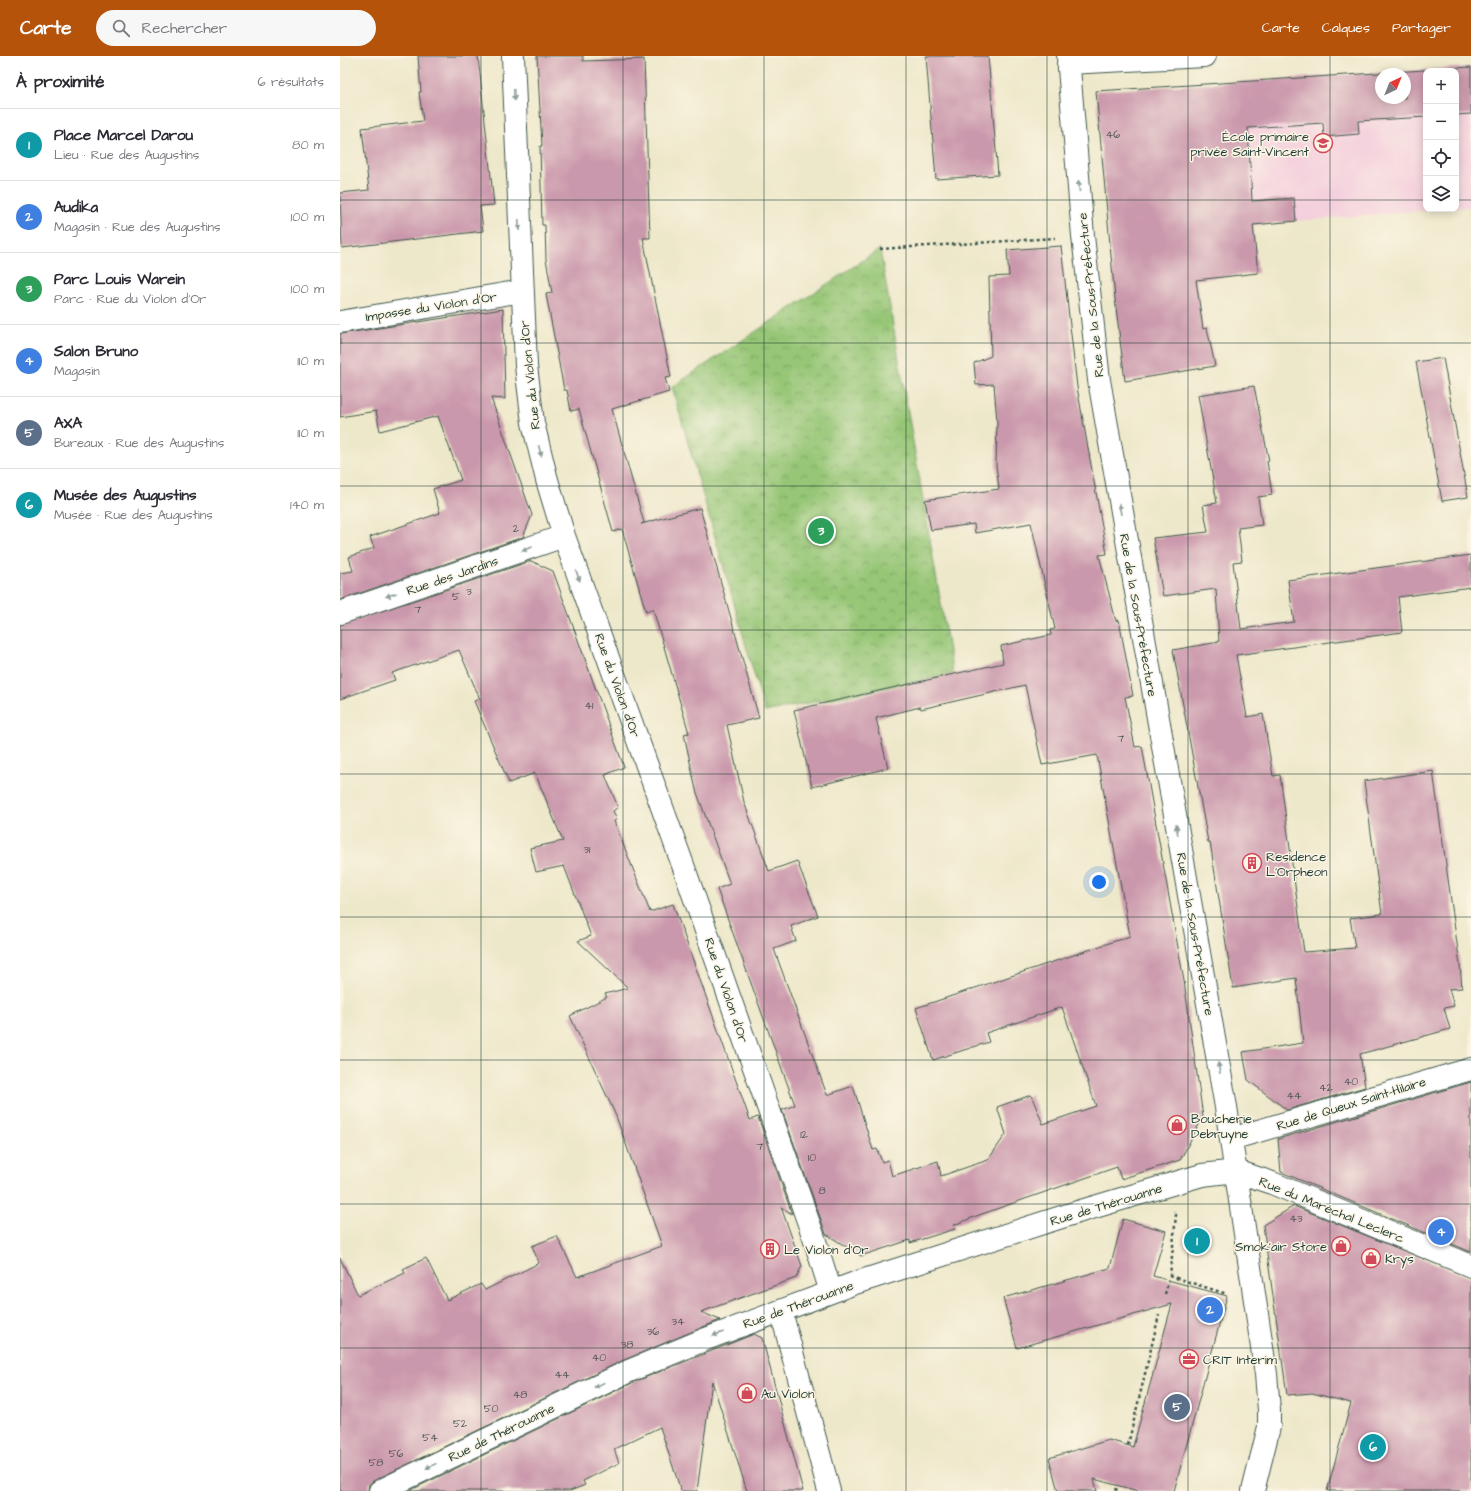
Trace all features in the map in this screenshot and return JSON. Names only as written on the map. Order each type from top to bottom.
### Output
[{"type":"street","name":"Rue du Violon d'Or","points":[[513,56],[526,366],[533,423],[547,480],[564,536],[684,868],[814,1238],[831,1292]]},
{"type":"street","points":[[1068,60],[1205,56]]},
{"type":"street","name":"Rue de la Sous-Préfecture","points":[[1068,60],[1083,236],[1095,352],[1107,431],[1231,1139],[1251,1266],[1269,1410],[1266,1444],[1253,1491]]},
{"type":"street","name":"Impasse du Violon d'Or","points":[[340,322],[522,291]]},
{"type":"street","name":"Rue des Jardins","points":[[340,613],[564,536]]},
{"type":"street","name":"Rue de Queux Saint-Hilaire","points":[[1231,1139],[1471,1068]]},
{"type":"street","name":"Rue de Thérouanne","points":[[380,1491],[629,1371],[706,1338],[831,1292],[1071,1214],[1202,1175],[1236,1171]]},
{"type":"street","name":"Rue du Maréchal Leclerc","points":[[1236,1171],[1272,1184],[1471,1266]]},
{"type":"street","points":[[781,1311],[829,1491]]},
{"type":"path","points":[[880,249],[1083,236]]},
{"type":"path","points":[[1165,1186],[1176,1215],[1170,1276],[1165,1294]]},
{"type":"path","points":[[1170,1276],[1227,1294],[1235,1266],[1251,1266]]},
{"type":"path","points":[[1128,1445],[1159,1315]]},
{"type":"path","points":[[1116,1491],[1117,1486]]},
{"type":"shaded area","name":"École primaire privée Saint-Vincent","points":[[1471,67],[1471,207],[1459,208],[1459,68],[1455,68]]},
{"type":"shaded area","name":"École primaire privée Saint-Vincent","points":[[1423,70],[1423,211],[1247,225],[1224,190],[1217,83],[1375,73],[1375,104],[1411,104],[1411,71]]},
{"type":"green space","points":[[880,249],[953,674],[765,712],[672,387]]},
{"type":"building","points":[[418,56],[478,56],[494,205],[480,206],[483,231],[342,248],[340,193],[369,190],[362,128],[423,121],[419,92],[421,92]]},
{"type":"building","points":[[537,56],[583,56],[583,61],[644,59],[650,238],[643,238],[671,377],[665,378],[669,392],[612,409],[644,523],[641,524],[700,508],[759,718],[727,725],[744,802],[769,871],[797,861],[818,916],[791,926],[796,941],[774,949],[827,1095],[853,1086],[873,1150],[877,1149],[882,1162],[888,1160],[892,1176],[938,1161],[941,1176],[988,1160],[1006,1134],[997,1107],[1031,1095],[1043,1124],[1096,1106],[1062,1007],[986,1033],[989,1042],[933,1060],[916,1008],[1130,936],[1097,755],[1042,765],[1025,685],[921,709],[920,707],[876,718],[888,768],[812,787],[794,710],[1003,663],[1001,646],[1051,635],[1050,630],[1055,629],[1031,523],[975,533],[974,524],[931,530],[925,500],[999,489],[996,465],[997,422],[994,384],[976,385],[974,363],[991,356],[989,277],[1009,276],[1007,250],[1061,246],[1077,387],[1107,554],[1099,555],[1116,621],[1119,620],[1133,696],[1125,697],[1135,747],[1142,746],[1184,981],[1203,1117],[1180,1160],[1121,1179],[1117,1167],[979,1215],[954,1225],[955,1229],[910,1243],[910,1240],[861,1256],[826,1234],[782,1110],[795,1105],[717,889],[730,884],[696,790],[684,734],[689,733],[653,609],[646,612],[622,529],[613,532],[579,409],[571,411],[567,390],[564,390],[546,294],[552,293],[546,259],[545,225],[542,225],[540,146],[542,146]]},
{"type":"building","points":[[926,56],[988,56],[998,175],[936,179]]},
{"type":"building","points":[[1471,67],[1471,114],[1459,115],[1459,68],[1455,68]]},
{"type":"building","points":[[1423,70],[1423,117],[1358,121],[1359,134],[1324,137],[1323,123],[1248,128],[1252,201],[1294,198],[1296,221],[1253,225],[1258,273],[1196,280],[1203,329],[1207,328],[1215,366],[1125,381],[1115,299],[1096,91],[1375,73],[1375,104],[1411,104],[1411,71]]},
{"type":"building","points":[[503,309],[505,399],[491,398],[532,515],[523,537],[340,600],[340,573],[353,571],[349,557],[374,548],[370,537],[440,513],[433,489],[461,480],[438,416],[380,431],[376,411],[340,417],[340,334]]},
{"type":"building","points":[[1443,358],[1468,497],[1442,501],[1416,362]]},
{"type":"building","points":[[1254,386],[1269,461],[1267,461],[1272,495],[1258,497],[1262,525],[1238,528],[1242,561],[1233,562],[1241,629],[1294,622],[1288,580],[1471,555],[1471,587],[1398,597],[1402,632],[1236,655],[1247,717],[1263,714],[1273,776],[1280,775],[1304,952],[1355,948],[1350,918],[1382,914],[1364,781],[1433,771],[1460,965],[1462,988],[1449,989],[1454,1006],[1444,1008],[1450,1029],[1360,1054],[1365,1087],[1287,1110],[1248,1080],[1243,1052],[1303,1043],[1296,978],[1233,988],[1210,842],[1208,842],[1173,650],[1219,642],[1216,589],[1163,596],[1153,538],[1208,532],[1203,505],[1217,503],[1198,395]]},
{"type":"building","points":[[531,561],[553,571],[624,767],[605,775],[618,807],[613,811],[617,819],[614,821],[650,912],[673,904],[750,1120],[758,1117],[792,1214],[781,1207],[802,1266],[796,1278],[701,1312],[720,1320],[624,1360],[375,1480],[369,1484],[368,1491],[340,1491],[340,1258],[358,1295],[405,1273],[403,1269],[426,1258],[447,1300],[481,1284],[485,1290],[539,1263],[532,1246],[557,1236],[577,1277],[662,1246],[616,1116],[570,1016],[607,997],[605,994],[628,988],[578,941],[591,936],[564,866],[536,872],[530,848],[563,841],[535,773],[509,783],[474,701],[480,699],[459,650],[392,673],[395,680],[340,699],[340,625]]},
{"type":"building","points":[[1471,1082],[1471,1252],[1281,1172],[1278,1139]]},
{"type":"building","points":[[1294,1206],[1471,1278],[1471,1491],[1327,1491],[1351,1403],[1312,1393],[1287,1395],[1263,1225]]},
{"type":"building","points":[[1123,1219],[1166,1231],[1153,1276],[1227,1296],[1174,1491],[1138,1491],[1094,1479],[1097,1491],[1058,1491],[1049,1458],[1109,1440],[1133,1447],[1172,1304],[1017,1348],[1003,1298],[1110,1268]]},
{"type":"building","points":[[754,1334],[762,1338],[803,1491],[747,1491],[712,1381],[697,1491],[681,1491],[660,1427],[614,1449],[619,1463],[583,1481],[585,1485],[570,1491],[409,1491],[634,1382]]},
{"type":"place","name":"École primaire privée Saint-Vincent","points":[[1323,143]]},
{"type":"place","name":"Parc Louis Warein","points":[[821,531]]},
{"type":"place","name":"Residence L'Orpheon","points":[[1252,863]]},
{"type":"place","name":"Boucherie Debruyne","points":[[1177,1125]]},
{"type":"place","name":"Salon Bruno","points":[[1441,1232]]},
{"type":"place","name":"Place Marcel Darou","points":[[1197,1241]]},
{"type":"place","name":"Smok'air Store","points":[[1341,1246]]},
{"type":"place","name":"Le Violon d'Or","points":[[770,1249]]},
{"type":"place","name":"Krys","points":[[1371,1258]]},
{"type":"place","name":"Audika","points":[[1210,1310]]},
{"type":"place","name":"CRIT Interim","points":[[1189,1359]]},
{"type":"place","name":"Au Violon","points":[[747,1393]]},
{"type":"place","name":"AXA","points":[[1177,1407]]},
{"type":"place","name":"Musée des Augustins","points":[[1373,1447]]}]
